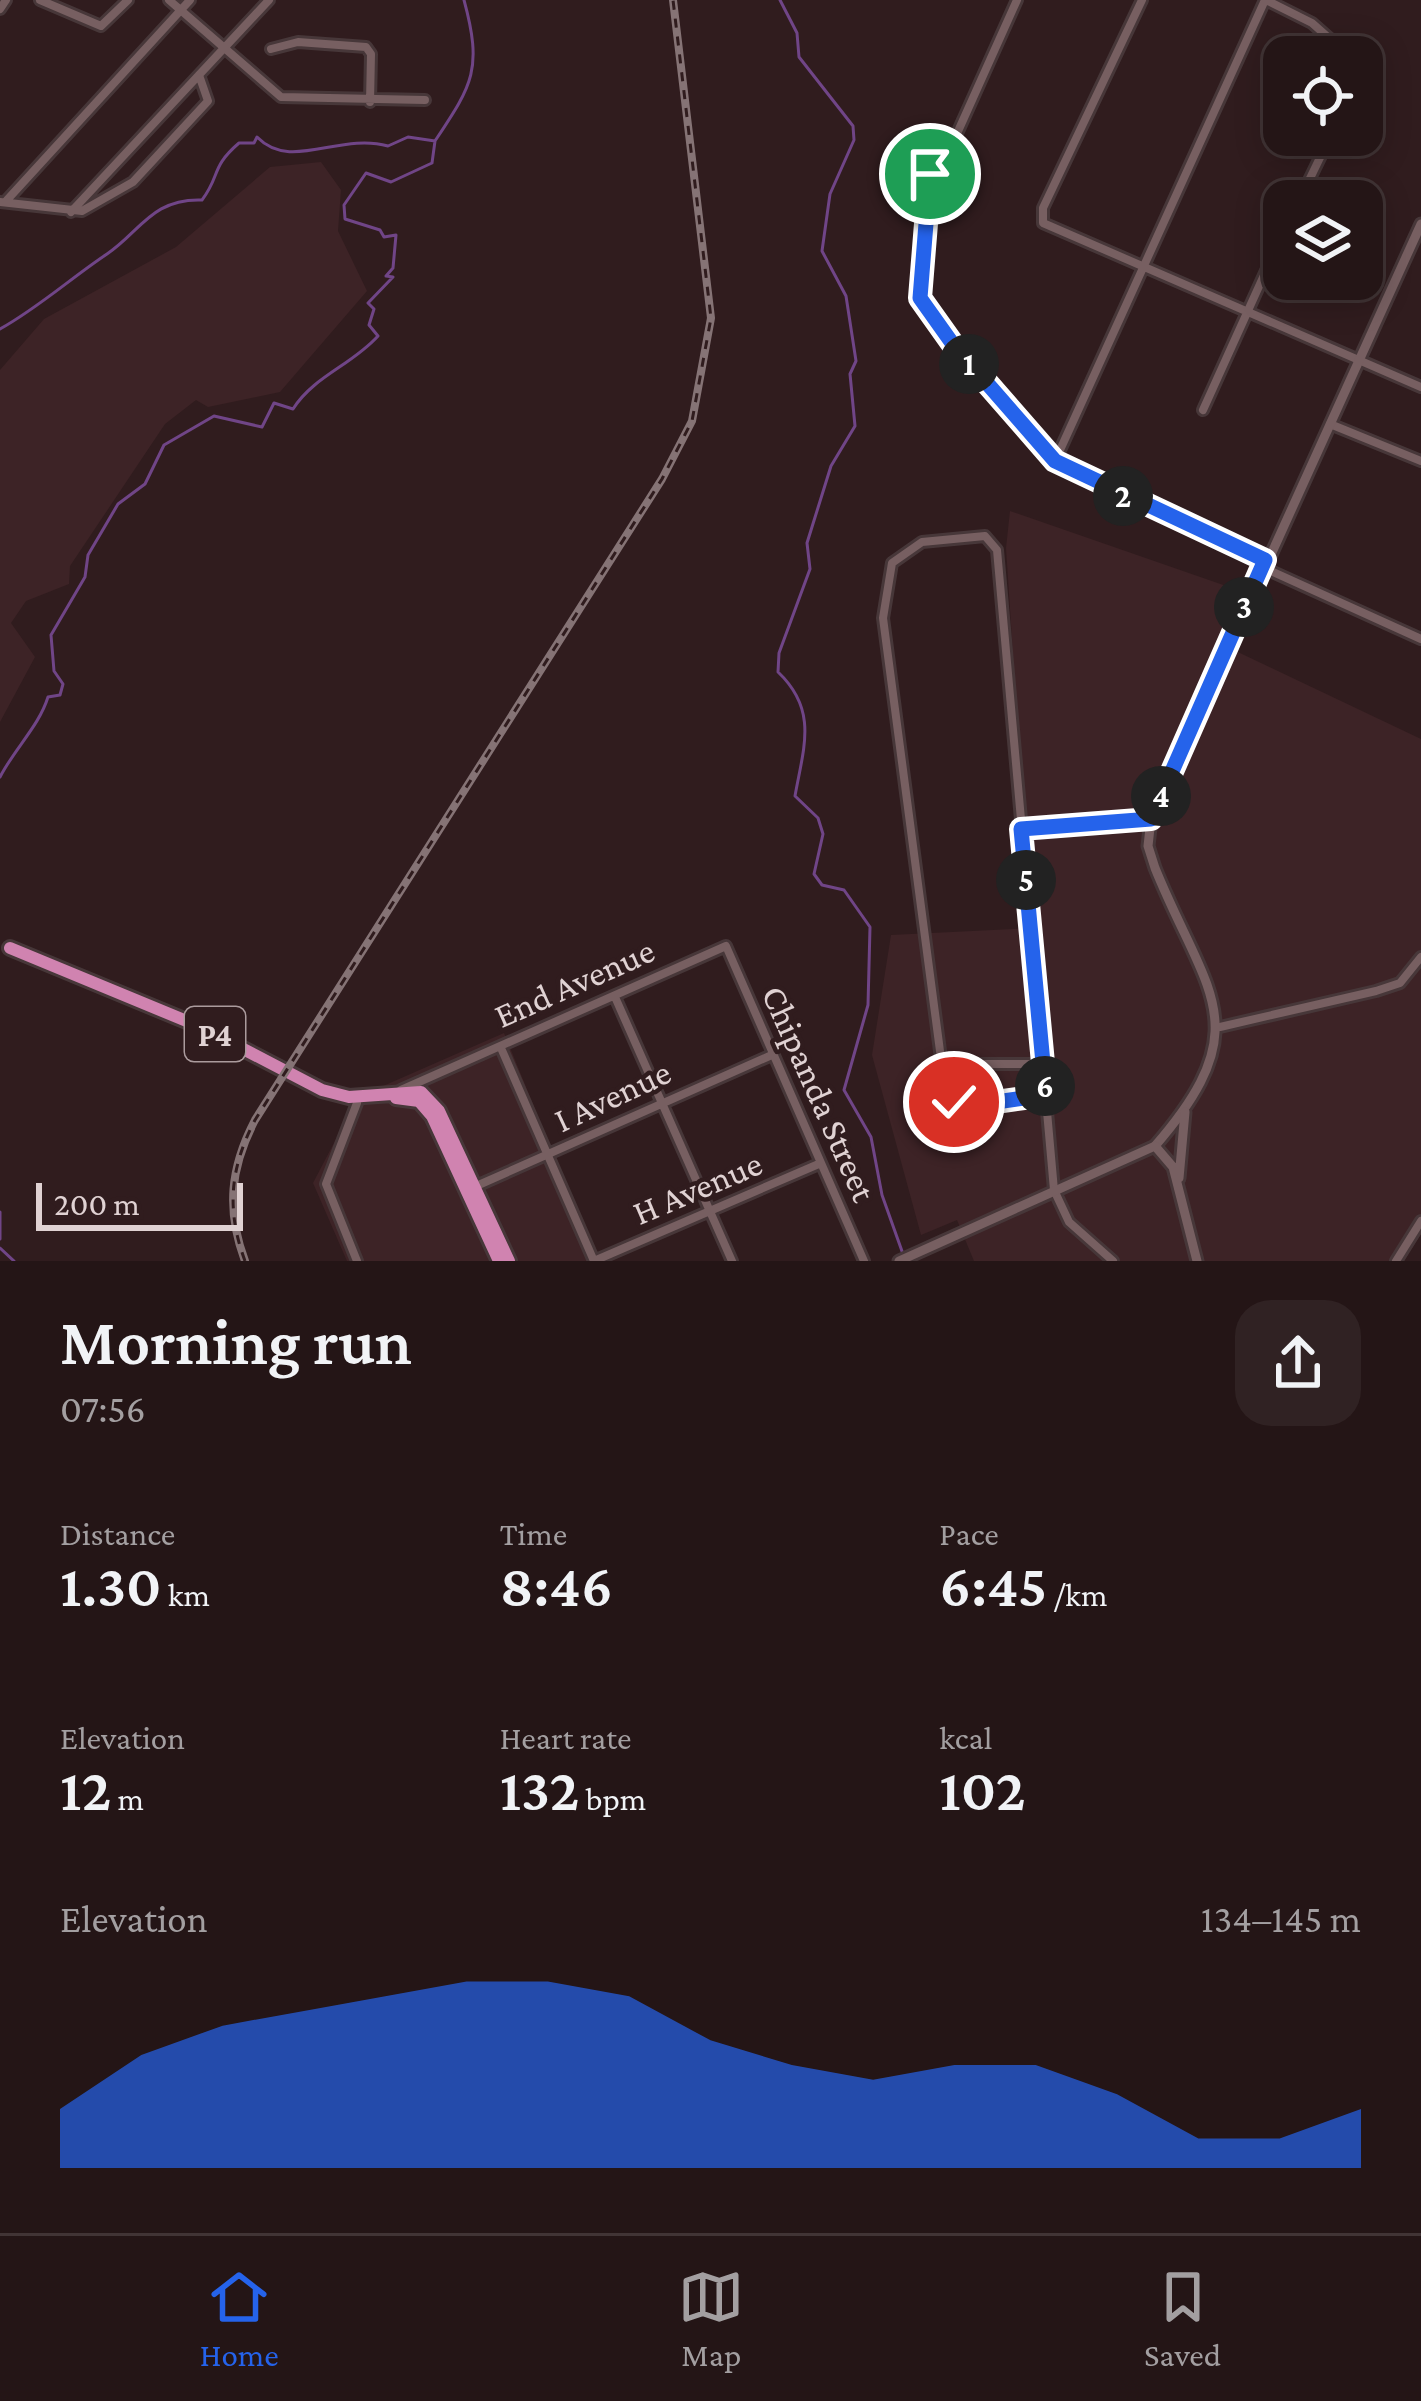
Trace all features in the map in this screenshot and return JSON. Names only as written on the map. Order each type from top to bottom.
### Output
[{"type":"highway","name":"End Avenue","points":[[5,946],[201,1027],[322,1090],[349,1097],[401,1090],[420,1096]]},
{"type":"highway","name":"End Avenue","points":[[5,946],[317,1095],[357,1103],[420,1096]]},
{"type":"highway","points":[[420,1096],[439,1111],[509,1261]]},
{"type":"highway","points":[[420,1096],[499,1261]]},
{"type":"street","points":[[0,9],[6,0]]},
{"type":"street","points":[[40,0],[101,26],[128,0]]},
{"type":"street","points":[[170,0],[286,99],[425,100]]},
{"type":"street","points":[[3,202],[190,0]]},
{"type":"street","points":[[71,212],[269,0]]},
{"type":"street","points":[[1017,0],[946,158],[930,174],[920,298],[980,377],[1055,461],[1421,639]]},
{"type":"street","points":[[1142,0],[1042,216],[1049,229],[1421,387]]},
{"type":"street","points":[[1055,461],[1266,0],[1312,23],[1327,36]]},
{"type":"street","points":[[271,49],[298,42],[366,47],[370,101]]},
{"type":"street","points":[[3,202],[71,212],[133,182],[208,101],[199,75]]},
{"type":"street","points":[[899,1261],[1155,1146],[1203,1084],[1220,1027],[1211,992],[1154,868],[1148,846],[1151,819],[1263,564],[1420,229]]},
{"type":"street","points":[[1203,410],[1263,274]]},
{"type":"street","points":[[1328,424],[1421,461]]},
{"type":"street","points":[[1046,1095],[975,1105],[954,1102],[942,1064],[883,618],[892,563],[922,542],[985,536],[997,550],[1021,829],[1046,1095],[1054,1190],[1069,1222],[1112,1261]]},
{"type":"street","points":[[1021,829],[1151,819]]},
{"type":"street","name":"End Avenue","points":[[401,1090],[726,946]]},
{"type":"street","name":"Chipanda Street","points":[[726,946],[864,1261]]},
{"type":"street","points":[[1220,1027],[1376,991],[1400,982],[1421,957]]},
{"type":"street","points":[[615,997],[732,1261]]},
{"type":"street","points":[[501,1048],[594,1261]]},
{"type":"street","name":"I Avenue","points":[[474,1187],[660,1100],[774,1054]]},
{"type":"street","points":[[942,1064],[1043,1064]]},
{"type":"street","name":"End Avenue","points":[[420,1096],[445,1070]]},
{"type":"street","points":[[357,1103],[326,1177],[329,1198],[357,1261]]},
{"type":"street","points":[[1178,1185],[1185,1112]]},
{"type":"street","points":[[1155,1146],[1173,1166],[1197,1261]]},
{"type":"street","name":"H Avenue","points":[[594,1261],[821,1163]]},
{"type":"street","points":[[1396,1261],[1421,1221]]},
{"type":"shaded area","points":[[321,162],[341,190],[338,231],[367,291],[280,392],[208,407],[196,400],[165,424],[70,566],[69,584],[26,601],[11,623],[35,657],[0,722],[0,370],[44,319],[176,247],[270,167]]},
{"type":"shaded area","points":[[1010,511],[1232,588],[1221,644],[1421,739],[1421,1234],[1404,1261],[974,1261],[957,1220],[921,1235],[872,1055],[891,935],[1031,928],[1006,548]]},
{"type":"shaded area","points":[[504,1033],[597,1261],[347,1261],[313,1183],[358,1097]]},
{"type":"waterway","points":[[0,329],[107,254],[159,210],[202,200],[224,159],[239,143],[254,143],[257,137],[270,147],[300,152],[352,144],[388,146],[408,137],[435,141],[470,76],[473,44],[464,0]]},
{"type":"waterway","points":[[780,0],[797,33],[799,57],[853,126],[854,140],[830,194],[822,251],[846,296],[856,361],[850,374],[855,426],[831,466],[807,543],[810,569],[779,653],[778,672],[791,686],[803,715],[804,745],[795,796],[818,818],[823,834],[814,874],[822,885],[844,890],[870,927],[868,1005],[844,1090],[871,1137],[882,1195],[903,1254]]},
{"type":"waterway","points":[[0,777],[48,697],[60,695],[63,684],[54,671],[51,635],[85,577],[88,555],[118,504],[145,484],[164,445],[214,416],[262,427],[274,403],[293,409],[311,388],[378,336],[369,325],[374,309],[368,303],[393,277],[386,276],[393,268],[396,235],[384,237],[380,230],[345,219],[344,205],[366,173],[391,182],[432,163],[435,141]]},
{"type":"waterway","points":[[0,1212],[0,1239]]},
{"type":"waterway","points":[[0,1248],[14,1261]]},
{"type":"railway","points":[[245,1261],[235,1224],[234,1189],[240,1155],[255,1120],[662,479],[692,421],[711,318],[673,0]]},
{"type":"route","points":[[930,174],[920,298],[1008,410],[1070,471],[1265,560],[1151,819],[1021,829],[1046,1095],[965,1106],[954,1102]]}]
